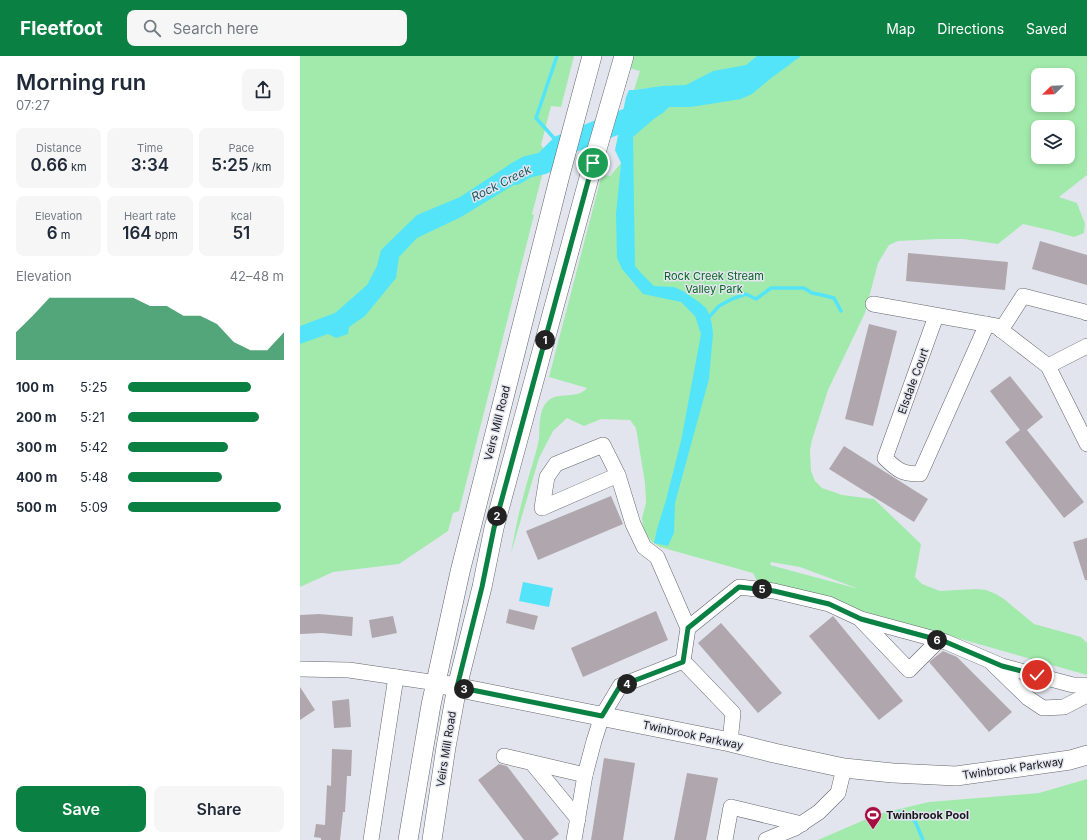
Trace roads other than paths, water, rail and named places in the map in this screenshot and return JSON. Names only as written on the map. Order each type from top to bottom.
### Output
[{"type":"main road","name":"Veirs Mill Road","points":[[408,840],[431,705],[466,545],[576,111],[592,56]]},
{"type":"main road","name":"Veirs Mill Road","points":[[432,840],[457,687],[482,587],[494,528],[593,163],[624,56]]},
{"type":"main road","name":"Twinbrook Parkway","points":[[437,683],[730,742],[844,768],[892,773],[956,776],[1070,760],[1087,755]]},
{"type":"street","points":[[994,327],[1023,296],[1085,312],[1087,314]]},
{"type":"street","points":[[873,304],[994,327],[1048,366],[1087,444]]},
{"type":"street","name":"Elsdale Court","points":[[936,316],[885,458],[901,471],[910,474],[920,474],[994,327]]},
{"type":"street","points":[[1048,366],[1087,346]]},
{"type":"street","points":[[618,475],[542,508],[547,476],[556,464],[604,445],[618,475],[633,524],[644,547],[657,557],[688,628],[683,662]]},
{"type":"street","points":[[688,628],[739,587],[774,591],[829,604],[861,619],[946,642],[1002,666],[1073,685],[1087,685]]},
{"type":"street","points":[[861,619],[909,670],[939,640]]},
{"type":"street","points":[[990,660],[1028,698],[1043,708],[1064,707],[1087,695]]},
{"type":"street","points":[[574,840],[585,775],[594,741],[602,716],[620,686],[683,662]]},
{"type":"street","points":[[683,662],[733,713],[730,742]]},
{"type":"street","name":"Twinbrook Parkway","points":[[300,669],[349,670],[437,683]]},
{"type":"street","points":[[371,840],[396,677]]},
{"type":"street","points":[[504,756],[585,775]]},
{"type":"street","points":[[532,763],[578,819]]},
{"type":"street","points":[[766,840],[795,828],[819,812],[838,793],[844,768]]},
{"type":"street","points":[[725,840],[731,807],[802,824]]},
{"type":"water","points":[[757,56],[801,56],[752,94],[741,99],[691,107],[669,107],[633,137],[635,266],[654,286],[674,287],[683,291],[706,308],[710,316],[713,334],[709,379],[675,503],[674,533],[668,546],[654,543],[681,441],[701,334],[695,316],[681,302],[643,294],[622,269],[617,258],[616,214],[621,163],[615,150],[626,97],[629,90],[686,85],[713,71],[746,65]]},
{"type":"water","points":[[545,151],[543,172],[522,180],[461,217],[417,238],[399,257],[396,278],[365,316],[349,327],[348,334],[336,338],[328,334],[300,344],[300,326],[335,313],[367,285],[377,266],[381,250],[417,215],[460,197],[512,163]]},
{"type":"water","points":[[523,582],[553,588],[549,607],[519,601]]},
{"type":"waterway","points":[[557,56],[536,118],[561,146]]},
{"type":"waterway","name":"Rock Creek","points":[[515,174],[527,167],[544,163],[561,146],[628,119],[648,109]]},
{"type":"waterway","points":[[710,316],[719,306],[732,299],[746,294],[756,299],[771,288],[804,288],[812,293],[834,298],[841,311]]},
{"type":"waterway","points":[[899,812],[915,821],[923,840]]},
{"type":"place","name":"Twinbrook Pool","points":[[873,830]]},
{"type":"park label","name":"Rock Creek Stream Valley Park","points":[[714,282]]}]
